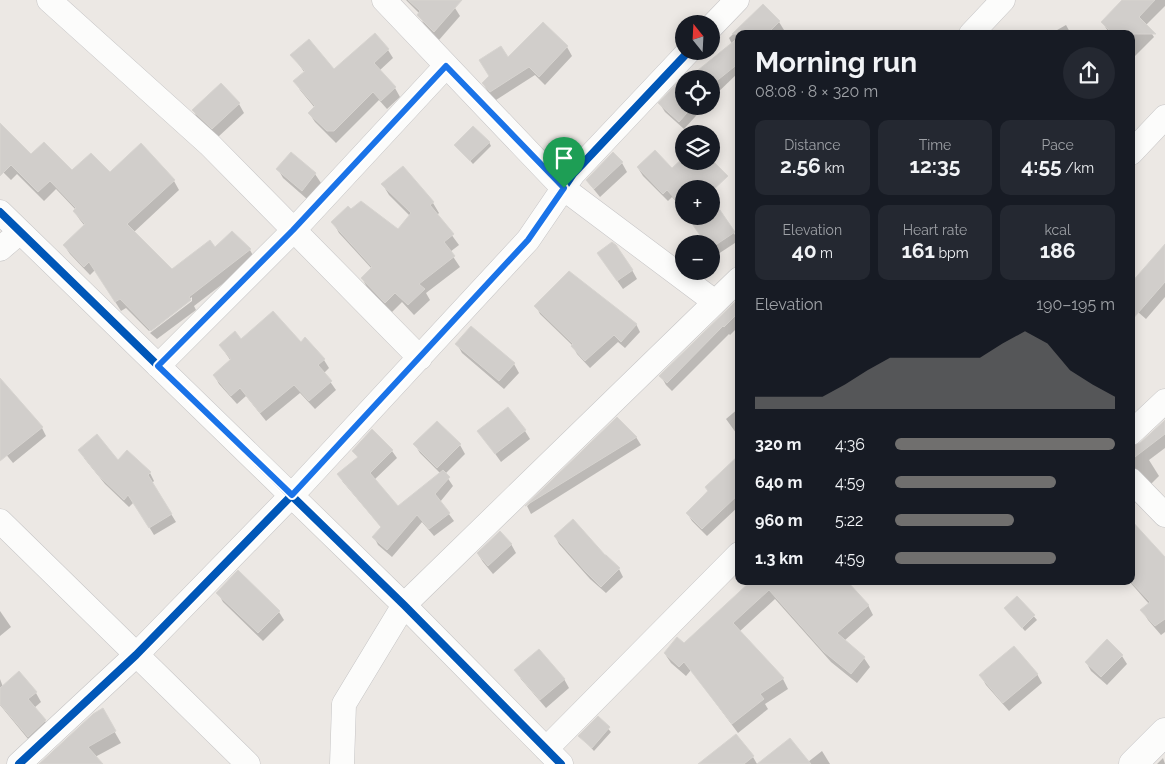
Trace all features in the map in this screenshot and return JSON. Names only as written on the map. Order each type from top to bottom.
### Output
[{"type":"main road","points":[[1133,764],[1165,732]]},
{"type":"street","points":[[48,0],[210,145],[420,358]]},
{"type":"street","points":[[384,0],[564,188],[715,302]]},
{"type":"street","points":[[720,18],[737,0]]},
{"type":"street","points":[[975,30],[1004,0]]},
{"type":"street","points":[[19,764],[136,655],[292,495],[528,240],[573,174],[681,60]]},
{"type":"street","points":[[158,366],[293,230],[446,66]]},
{"type":"street","points":[[1135,149],[1165,117]]},
{"type":"street","points":[[0,212],[404,605],[553,756],[735,558]]},
{"type":"street","points":[[0,249],[20,232]]},
{"type":"street","points":[[342,764],[344,704],[404,605],[735,283]]},
{"type":"street","points":[[1135,429],[1165,401]]},
{"type":"street","points":[[1135,484],[1165,515]]},
{"type":"street","points":[[0,521],[248,764]]},
{"type":"building","points":[[408,0],[462,0],[434,32],[417,15],[420,11]]},
{"type":"building","points":[[1122,0],[1155,0],[1139,17],[1156,34],[1135,34],[1135,30],[1109,30],[1101,22]]},
{"type":"building","points":[[763,4],[780,21],[771,30],[736,30]]},
{"type":"building","points":[[543,22],[568,46],[539,77],[529,67],[490,92],[482,83],[489,76],[479,60],[501,46],[508,57]]},
{"type":"building","points":[[375,33],[389,49],[374,63],[396,87],[381,101],[373,92],[334,131],[327,131],[308,113],[315,106],[293,81],[305,71],[290,55],[309,39],[334,69]]},
{"type":"building","points":[[735,40],[735,66],[720,78],[720,70],[698,70],[711,60],[720,60],[720,52]]},
{"type":"building","points":[[221,83],[240,103],[212,129],[192,110]]},
{"type":"building","points":[[675,85],[675,115],[685,115],[679,122],[658,103]]},
{"type":"building","points":[[0,123],[31,154],[44,142],[72,170],[91,153],[110,172],[141,143],[175,180],[127,224],[172,269],[210,240],[215,247],[232,231],[251,249],[189,297],[191,300],[151,331],[120,299],[115,302],[89,262],[84,267],[63,245],[85,224],[73,211],[76,208],[50,181],[38,192],[11,165],[0,176]]},
{"type":"building","points":[[473,126],[490,142],[470,161],[454,145]]},
{"type":"building","points":[[655,150],[672,168],[675,165],[675,170],[720,170],[720,168],[728,176],[720,184],[720,180],[675,180],[675,199],[667,190],[663,194],[637,167]]},
{"type":"building","points":[[291,152],[316,173],[302,191],[276,169]]},
{"type":"building","points":[[613,152],[623,162],[594,189],[586,180]]},
{"type":"building","points":[[403,166],[434,202],[430,205],[454,234],[444,242],[455,256],[419,284],[425,289],[408,305],[395,293],[385,303],[361,278],[372,267],[331,222],[348,206],[351,209],[361,201],[398,229],[411,213],[381,184]]},
{"type":"building","points":[[720,210],[735,232],[720,242],[720,235],[700,235],[693,225],[720,225]]},
{"type":"building","points":[[612,242],[633,270],[617,281],[597,253]]},
{"type":"building","points":[[1165,244],[1165,282],[1135,316],[1135,278]]},
{"type":"building","points":[[569,271],[637,324],[621,342],[614,335],[585,361],[571,346],[573,344],[534,306]]},
{"type":"building","points":[[735,302],[735,316],[667,383],[659,376]]},
{"type":"building","points":[[273,311],[301,342],[305,337],[325,359],[318,365],[332,381],[309,401],[294,385],[260,413],[240,388],[231,396],[213,375],[231,359],[219,345],[235,331],[241,339]]},
{"type":"building","points":[[471,326],[515,363],[499,381],[455,344]]},
{"type":"building","points":[[0,378],[43,427],[0,461]]},
{"type":"building","points":[[508,407],[526,430],[495,454],[477,431]]},
{"type":"building","points":[[617,417],[637,437],[525,506]]},
{"type":"building","points":[[1165,420],[1165,434],[1135,457],[1135,445],[1140,443]]},
{"type":"building","points":[[437,421],[461,444],[437,468],[413,444]]},
{"type":"building","points":[[372,429],[393,450],[370,473],[398,506],[443,470],[450,477],[435,494],[450,513],[429,529],[417,515],[387,550],[372,537],[381,527],[337,474],[358,457],[352,451]]},
{"type":"building","points":[[97,434],[118,460],[127,450],[151,472],[148,475],[172,514],[149,528],[128,495],[124,500],[99,476],[78,450]]},
{"type":"building","points":[[735,459],[735,498],[702,529],[686,513],[708,491],[705,487]]},
{"type":"building","points":[[573,519],[605,555],[620,568],[601,587],[554,536]]},
{"type":"building","points":[[1135,524],[1165,557],[1165,619],[1155,626],[1140,610],[1150,602],[1134,585]]},
{"type":"building","points":[[500,531],[512,544],[488,566],[477,553]]},
{"type":"building","points":[[238,570],[280,611],[258,633],[216,593]]},
{"type":"building","points":[[747,585],[851,585],[869,605],[837,633],[865,657],[851,674],[824,652],[769,590],[733,623],[784,678],[760,694],[764,699],[732,724],[684,662],[679,667],[664,653],[677,637],[684,643]]},
{"type":"building","points":[[1017,596],[1035,615],[1022,628],[1004,608]]},
{"type":"building","points":[[1107,639],[1123,655],[1101,677],[1085,662]]},
{"type":"building","points":[[1014,646],[1038,674],[1003,703],[979,675]]},
{"type":"building","points":[[539,649],[565,679],[540,700],[514,670]]},
{"type":"building","points":[[19,671],[37,692],[28,699],[46,720],[28,737],[0,704],[0,688]]},
{"type":"building","points":[[103,708],[116,731],[88,747],[103,764],[39,764],[93,714]]},
{"type":"building","points":[[598,716],[610,727],[592,748],[578,736]]},
{"type":"building","points":[[736,734],[754,756],[744,764],[698,764]]},
{"type":"building","points":[[790,738],[811,764],[757,764]]},
{"type":"cycle path","points":[[19,764],[136,655],[292,495],[528,240],[573,174],[681,60]]},
{"type":"cycle path","points":[[0,212],[404,605],[561,764]]},
{"type":"route","points":[[446,66],[564,188],[528,240],[292,495],[158,366],[293,230],[446,66]]}]
